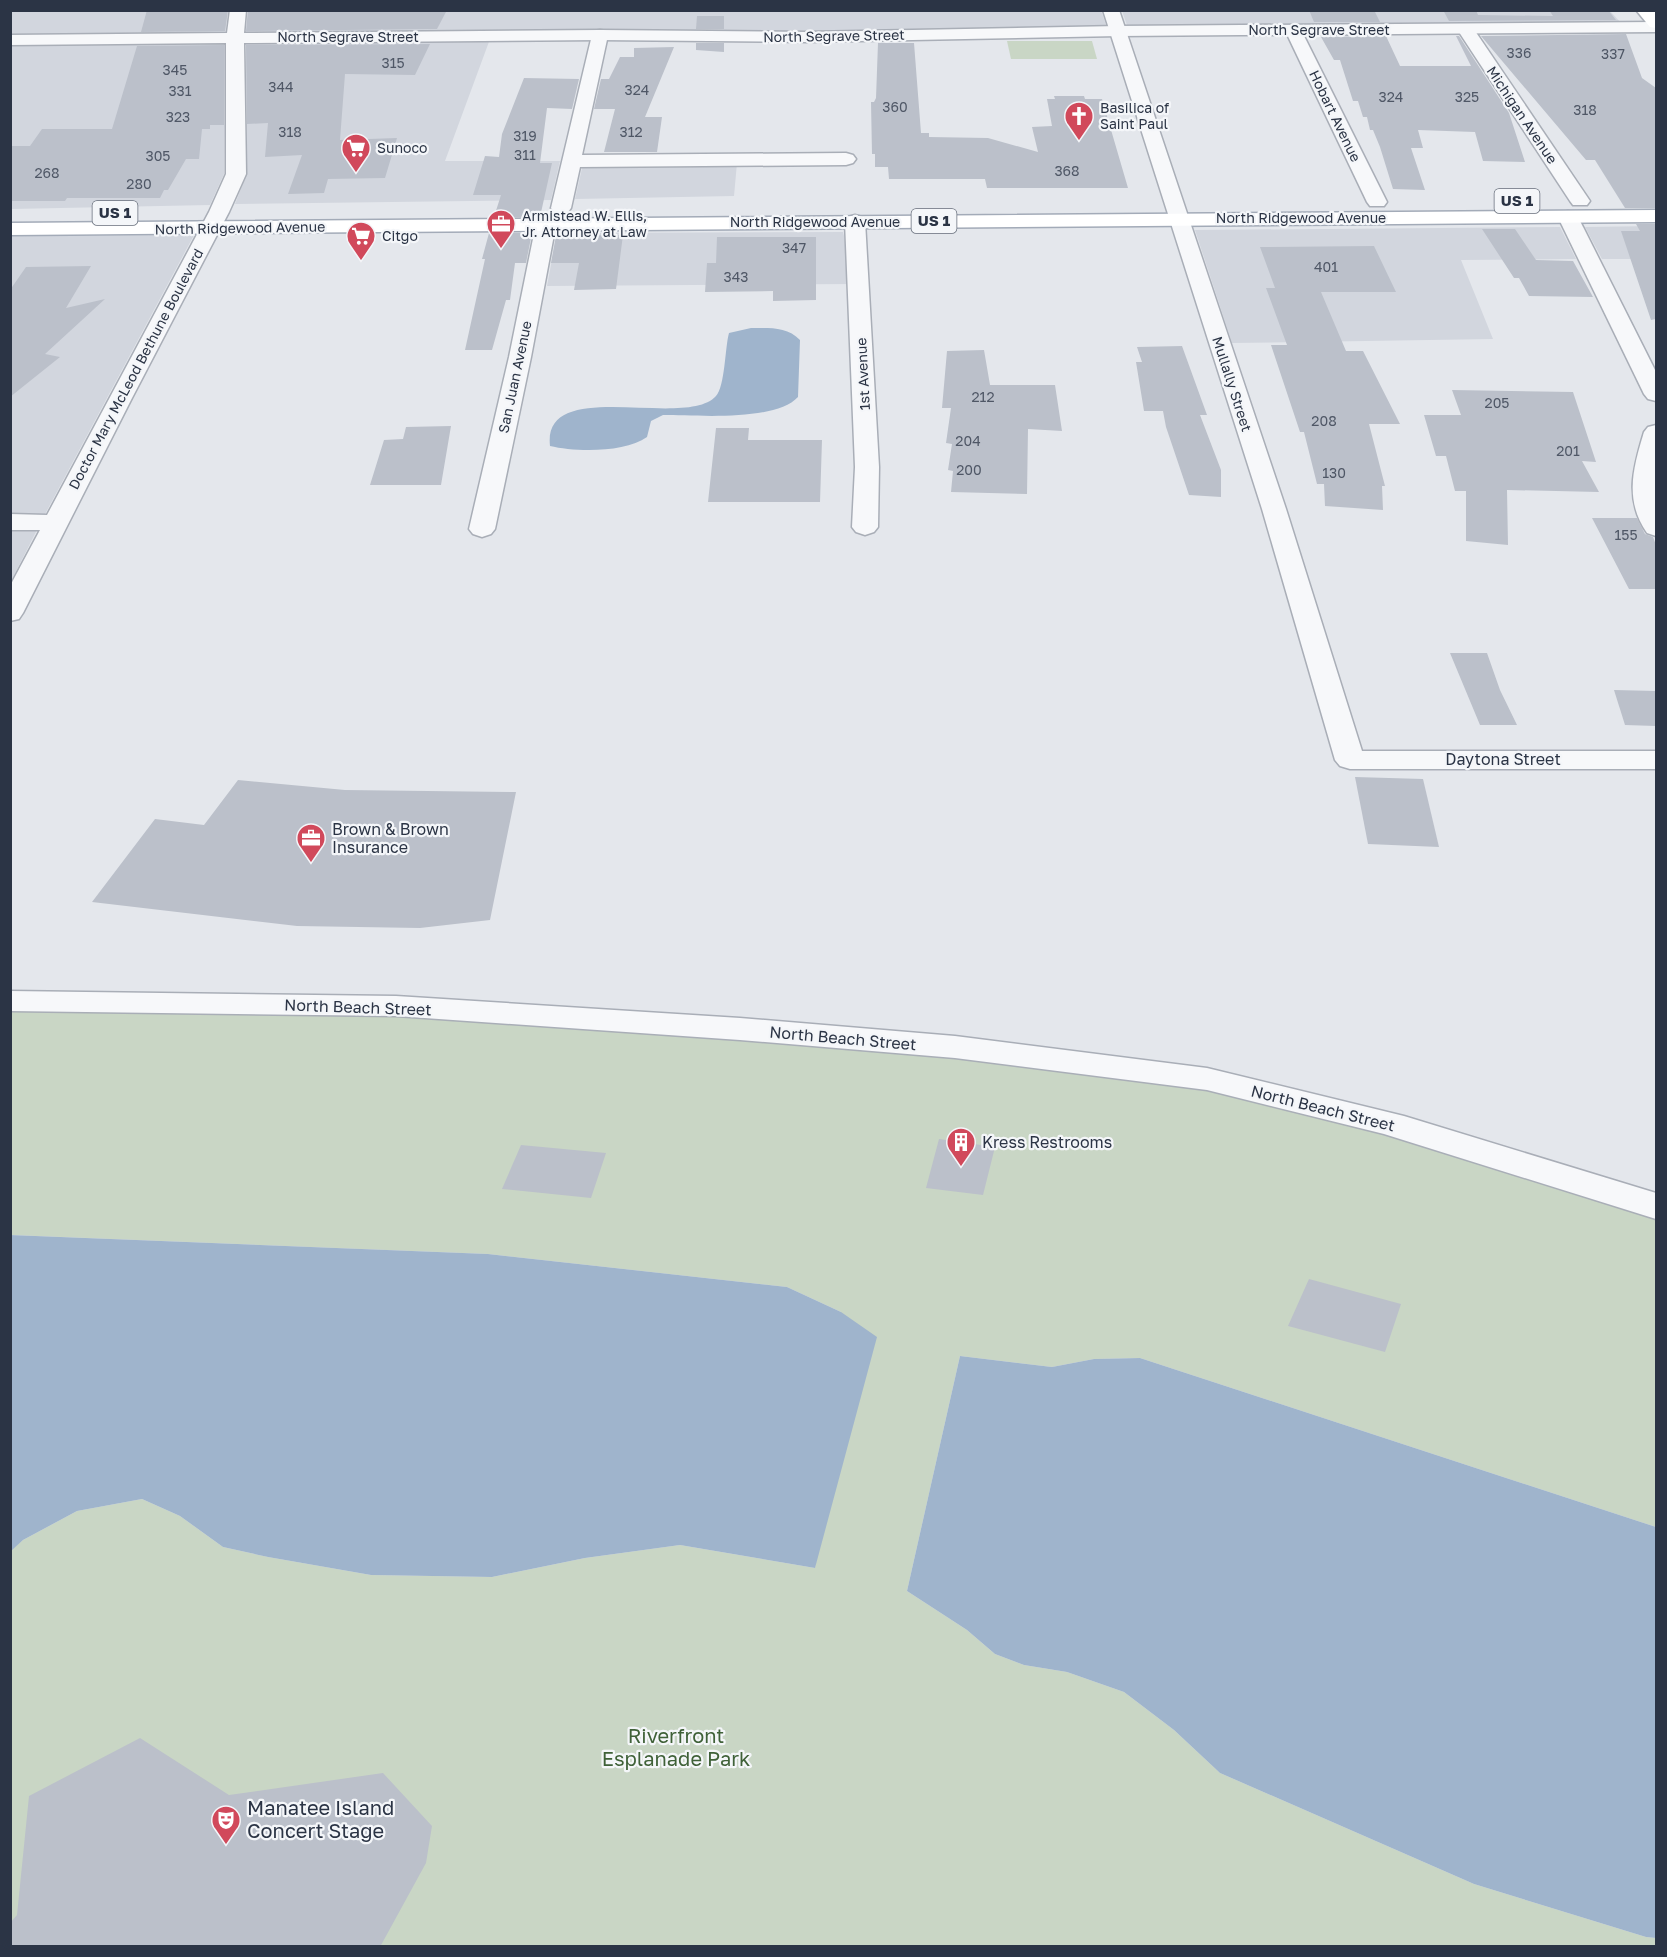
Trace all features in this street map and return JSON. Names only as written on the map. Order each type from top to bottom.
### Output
[{"type":"main road","points":[[1644,10],[1656,23]]},
{"type":"main road","name":"North Ridgewood Avenue","points":[[10,229],[215,220],[1574,209],[1656,200]]},
{"type":"main road","name":"North Ridgewood Avenue","points":[[554,216],[855,221],[1377,202],[1574,209],[1656,216]]},
{"type":"main road","name":"North Ridgewood Avenue","points":[[10,213],[215,220]]},
{"type":"street","name":"Doctor Mary McLeod Bethune Boulevard","points":[[10,613],[215,220],[236,174],[238,10]]},
{"type":"street","name":"Mullally Street","points":[[1112,10],[1274,509],[1350,760]]},
{"type":"street","name":"North Segrave Street","points":[[10,40],[600,35],[807,37],[1119,31],[1656,27]]},
{"type":"street","name":"Michigan Avenue","points":[[1466,29],[1574,209],[1656,394]]},
{"type":"street","name":"Hobart Avenue","points":[[1293,30],[1377,202]]},
{"type":"street","name":"San Juan Avenue","points":[[482,530],[520,357],[554,216],[572,161],[600,35]]},
{"type":"street","points":[[572,161],[846,159]]},
{"type":"street","name":"1st Avenue","points":[[855,221],[867,467],[865,527]]},
{"type":"street","points":[[1656,432],[1642,480],[1649,516],[1656,528]]},
{"type":"street","points":[[10,522],[56,523]]},
{"type":"street","name":"Daytona Street","points":[[1350,760],[1656,760]]},
{"type":"street","name":"North Beach Street","points":[[10,1001],[408,1006],[945,1046],[1207,1079],[1391,1124],[1656,1206]]},
{"type":"shaded area","points":[[248,10],[1101,10],[1107,28],[806,34],[246,35]]},
{"type":"shaded area","points":[[1609,10],[1623,25],[1128,28],[1122,11]]},
{"type":"shaded area","points":[[10,11],[228,11],[225,35],[11,37]]},
{"type":"shaded area","points":[[490,39],[445,161],[560,161],[551,200],[235,204],[247,173],[246,41]]},
{"type":"shaded area","points":[[225,41],[224,174],[210,205],[11,209],[10,43]]},
{"type":"shaded area","points":[[737,163],[734,196],[575,199],[583,164]]},
{"type":"shaded area","points":[[1656,226],[1656,259],[1602,259],[1585,227]]},
{"type":"shaded area","points":[[1560,227],[1576,259],[1461,260],[1493,339],[1232,343],[1195,230]]},
{"type":"shaded area","points":[[843,232],[856,284],[547,286],[557,233]]},
{"type":"shaded area","points":[[194,235],[44,516],[11,515],[11,236]]},
{"type":"shaded area","points":[[11,529],[37,530],[11,581]]},
{"type":"green space","points":[[1007,41],[1092,41],[1097,59],[1011,59]]},
{"type":"green space","name":"Riverfront Esplanade Park","points":[[11,1001],[396,1006],[1207,1079],[1391,1124],[1656,1206],[1656,1527],[1140,1358],[1094,1359],[1052,1367],[960,1356],[907,1591],[967,1630],[995,1654],[1024,1665],[1067,1672],[1124,1692],[1174,1730],[1220,1773],[1474,1884],[1646,1937],[1656,1938],[1656,1946],[11,1946],[10,1551],[23,1540],[77,1511],[142,1499],[180,1516],[223,1547],[371,1575],[492,1577],[585,1558],[680,1545],[815,1568],[841,1312],[787,1287],[488,1254],[11,1235]]},
{"type":"water","points":[[751,328],[783,330],[800,340],[798,397],[787,405],[754,414],[663,415],[651,421],[647,437],[626,446],[586,450],[550,446],[554,425],[568,413],[591,408],[676,408],[700,405],[716,396],[723,376],[729,333]]},
{"type":"water","points":[[10,1235],[488,1254],[787,1287],[841,1312],[877,1337],[815,1568],[680,1545],[585,1558],[492,1577],[371,1575],[223,1547],[180,1516],[142,1499],[77,1511],[23,1540],[11,1551]]},
{"type":"water","points":[[960,1356],[1052,1367],[1094,1359],[1140,1358],[1656,1527],[1656,1938],[1646,1937],[1474,1884],[1220,1773],[1174,1730],[1124,1692],[1067,1672],[1024,1665],[995,1654],[967,1630],[907,1591]]},
{"type":"building","points":[[147,10],[228,10],[225,31],[141,32]]},
{"type":"building","points":[[248,10],[447,10],[437,29],[246,31]]},
{"type":"building","points":[[1309,10],[1374,10],[1380,22],[1314,22]]},
{"type":"building","points":[[1443,10],[1476,10],[1478,15],[1553,16],[1549,10],[1608,10],[1616,20],[1449,21]]},
{"type":"building","points":[[697,16],[724,16],[724,29],[696,29]]},
{"type":"building","points":[[1626,34],[1642,78],[1656,88],[1656,208],[1625,208],[1595,160],[1586,160],[1481,36]]},
{"type":"building","points":[[1386,36],[1400,66],[1471,66],[1456,36],[1459,36],[1509,113],[1525,162],[1483,161],[1475,132],[1418,130],[1423,148],[1411,148],[1425,190],[1393,189],[1380,147],[1373,130],[1370,130],[1367,117],[1363,117],[1358,101],[1353,101],[1340,60],[1334,60],[1321,37]]},
{"type":"building","points":[[696,43],[724,43],[724,52],[696,50]]},
{"type":"building","points":[[878,43],[914,43],[921,133],[929,133],[929,137],[988,138],[1038,152],[1032,127],[1052,126],[1047,99],[1055,99],[1054,96],[1084,96],[1085,99],[1102,99],[1128,188],[987,188],[985,179],[889,179],[888,167],[875,167],[875,154],[872,154],[871,102],[874,102],[876,98]]},
{"type":"building","points":[[430,44],[415,75],[345,74],[340,140],[397,138],[385,178],[328,179],[324,193],[288,194],[302,155],[265,157],[268,123],[247,124],[246,45]]},
{"type":"building","points":[[224,45],[224,125],[210,125],[210,129],[202,129],[199,159],[186,159],[168,190],[164,190],[160,198],[67,198],[65,201],[10,201],[10,146],[30,146],[42,129],[112,129],[137,46]]},
{"type":"building","points":[[674,47],[645,117],[662,117],[657,152],[604,152],[615,109],[594,109],[601,79],[609,79],[620,57],[634,57],[634,48]]},
{"type":"building","points":[[524,78],[579,79],[572,109],[547,108],[540,163],[552,163],[540,217],[494,217],[501,195],[473,195],[485,156],[499,157],[502,134]]},
{"type":"building","points":[[1636,224],[1656,224],[1656,319],[1651,320],[1621,231],[1640,231]]},
{"type":"building","points":[[1482,229],[1515,229],[1536,260],[1573,261],[1593,297],[1529,296],[1519,278],[1514,278]]},
{"type":"building","points":[[489,233],[532,233],[526,263],[515,263],[510,300],[506,300],[492,350],[465,350],[485,259],[482,259]]},
{"type":"building","points":[[623,235],[616,289],[574,290],[579,263],[551,263],[556,236]]},
{"type":"building","points":[[717,237],[816,237],[816,300],[773,301],[773,291],[705,292],[707,263],[716,263]]},
{"type":"building","points":[[1374,246],[1396,292],[1321,292],[1346,351],[1363,351],[1400,424],[1369,424],[1385,486],[1382,486],[1383,510],[1325,506],[1324,484],[1317,484],[1304,432],[1300,432],[1271,345],[1287,345],[1266,288],[1275,288],[1260,247]]},
{"type":"building","points":[[91,266],[66,308],[105,299],[45,354],[60,357],[10,397],[10,290],[26,267]]},
{"type":"building","points":[[1182,346],[1207,415],[1200,415],[1221,470],[1221,497],[1189,495],[1166,427],[1163,411],[1144,411],[1136,362],[1142,362],[1137,347]]},
{"type":"building","points":[[984,350],[990,385],[1055,385],[1062,431],[1028,429],[1027,494],[951,492],[953,471],[948,470],[952,444],[946,443],[951,408],[942,408],[947,351]]},
{"type":"building","points":[[1452,390],[1573,392],[1596,462],[1582,461],[1599,492],[1507,490],[1508,545],[1466,541],[1466,491],[1455,491],[1446,456],[1436,456],[1424,415],[1461,415]]},
{"type":"building","points":[[451,426],[441,485],[370,485],[384,440],[403,439],[406,427]]},
{"type":"building","points":[[716,428],[749,428],[748,440],[822,440],[820,502],[708,502]]},
{"type":"building","points":[[1592,518],[1637,518],[1645,534],[1653,537],[1656,545],[1656,589],[1629,589]]},
{"type":"building","points":[[1450,653],[1487,653],[1500,690],[1517,725],[1480,725]]},
{"type":"building","points":[[1614,690],[1656,691],[1656,726],[1625,725]]},
{"type":"building","points":[[1355,777],[1423,779],[1439,847],[1368,844]]},
{"type":"building","name":"Brown & Brown Insurance","points":[[238,780],[345,790],[516,792],[490,920],[420,928],[297,926],[92,902],[155,819],[204,825]]},
{"type":"building","name":"Kress Restrooms","points":[[939,1139],[995,1147],[983,1195],[926,1188]]},
{"type":"building","points":[[521,1145],[606,1153],[591,1198],[502,1189]]},
{"type":"building","points":[[1309,1279],[1401,1304],[1385,1352],[1288,1326]]},
{"type":"building","name":"Manatee Island Concert Stage","points":[[140,1738],[229,1795],[383,1773],[432,1826],[426,1863],[380,1947],[10,1947],[10,1923],[17,1915],[29,1796]]},
{"type":"place","name":"Basilica of Saint Paul","points":[[1079,142]]},
{"type":"place","name":"Sunoco","points":[[356,174]]},
{"type":"place","name":"Armistead W. Ellis, Jr. Attorney at Law","points":[[501,250]]},
{"type":"place","name":"Citgo","points":[[361,262]]},
{"type":"place","name":"Brown & Brown Insurance","points":[[311,864]]},
{"type":"place","name":"Kress Restrooms","points":[[961,1168]]},
{"type":"place","name":"Manatee Island Concert Stage","points":[[226,1846]]}]
